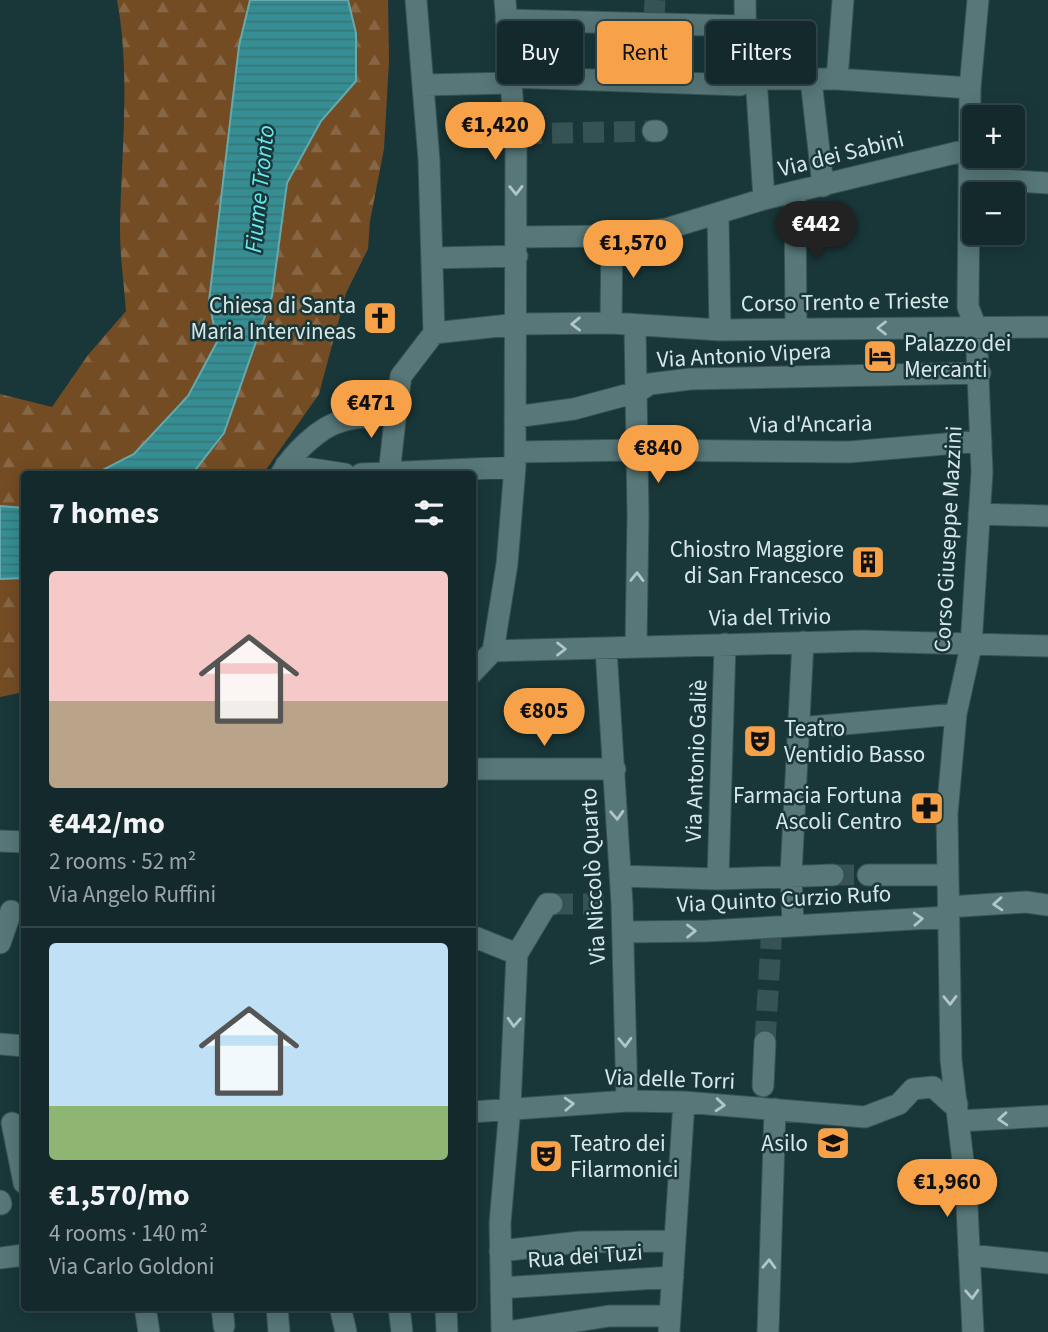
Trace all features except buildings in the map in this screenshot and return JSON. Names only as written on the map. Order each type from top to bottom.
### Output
[{"type":"street","points":[[389,471],[401,376],[434,333],[424,85],[416,0]]},
{"type":"street","points":[[744,21],[745,0]]},
{"type":"street","points":[[837,79],[843,0]]},
{"type":"street","name":"Corso Giuseppe Mazzini","points":[[968,105],[978,0]]},
{"type":"street","points":[[505,10],[706,24]]},
{"type":"street","points":[[816,80],[970,88]]},
{"type":"street","points":[[424,85],[497,81]]},
{"type":"street","points":[[583,82],[741,84]]},
{"type":"street","points":[[476,669],[493,651],[507,564],[515,460],[518,324],[517,134],[510,84]]},
{"type":"street","points":[[755,84],[764,199]]},
{"type":"street","points":[[811,84],[823,186]]},
{"type":"street","name":"Via dei Sabini","points":[[433,258],[666,229],[764,199],[962,151]]},
{"type":"street","name":"Corso Giuseppe Mazzini","points":[[967,168],[970,178],[968,307],[976,327],[980,373],[979,514],[971,646],[956,713],[947,814],[951,1060],[970,1255],[973,1332]]},
{"type":"street","points":[[970,178],[1048,183]]},
{"type":"street","points":[[795,193],[796,329]]},
{"type":"street","points":[[718,215],[720,330]]},
{"type":"street","points":[[611,323],[612,236]]},
{"type":"street","name":"Corso Trento e Trieste","points":[[434,333],[518,324],[611,323],[720,330],[1048,327]]},
{"type":"street","points":[[635,324],[638,516],[636,645]]},
{"type":"street","name":"Via Antonio Vipera","points":[[515,417],[574,409],[637,392],[649,384],[690,379],[980,373]]},
{"type":"street","points":[[284,470],[325,428],[341,421],[396,411]]},
{"type":"street","name":"Via d'Ancaria","points":[[421,471],[635,450],[835,452],[981,441]]},
{"type":"street","points":[[979,514],[1048,516]]},
{"type":"street","points":[[793,925],[791,875],[803,642]]},
{"type":"street","name":"Via del Trivio","points":[[493,651],[803,642],[1048,646]]},
{"type":"street","name":"Via Antonio Galiè","points":[[718,879],[725,644]]},
{"type":"street","name":"Via Niccolò Quarto","points":[[606,649],[615,769],[620,876],[618,904],[623,932],[627,1101]]},
{"type":"street","points":[[799,728],[897,716],[956,713]]},
{"type":"street","points":[[476,769],[615,769]]},
{"type":"street","points":[[0,841],[21,842]]},
{"type":"street","points":[[620,876],[718,879],[833,875]]},
{"type":"street","points":[[868,875],[948,875]]},
{"type":"street","name":"Via Quinto Curzio Rufo","points":[[623,932],[793,925],[948,912],[1026,902],[1048,905]]},
{"type":"street","points":[[550,904],[517,954],[500,1251],[504,1332],[608,1316],[669,1324],[684,1102]]},
{"type":"street","points":[[0,943],[12,911]]},
{"type":"street","points":[[476,938],[517,954]]},
{"type":"street","points":[[765,1042],[768,1332]]},
{"type":"street","points":[[0,1044],[21,1046]]},
{"type":"street","name":"Via delle Torri","points":[[476,1111],[510,1107],[627,1101],[766,1101],[866,1117],[899,1104],[912,1089],[933,1087],[958,1112]]},
{"type":"street","points":[[958,1112],[1048,1116]]},
{"type":"street","points":[[12,1123],[21,1168]]},
{"type":"street","points":[[500,1251],[580,1242],[675,1241]]},
{"type":"street","points":[[0,1258],[21,1255]]},
{"type":"street","points":[[970,1255],[1048,1263]]},
{"type":"street","name":"Rua dei Tuzi","points":[[501,1288],[673,1277]]},
{"type":"street","points":[[146,1311],[149,1332]]},
{"type":"street","points":[[277,1311],[279,1332]]},
{"type":"street","points":[[341,1311],[346,1332]]},
{"type":"street","points":[[399,1311],[402,1332]]},
{"type":"street","points":[[446,1311],[447,1332]]},
{"type":"green space","points":[[117,0],[250,0],[239,46],[209,301],[217,342],[188,396],[134,454],[101,471],[21,471],[21,508],[0,506],[0,394],[52,407],[88,355],[126,311],[120,230],[124,115],[121,29]]},
{"type":"green space","points":[[348,0],[388,0],[389,61],[384,149],[370,221],[368,249],[346,293],[319,394],[265,471],[194,471],[224,433],[272,296],[287,183],[321,121],[356,81],[356,33]]},
{"type":"green space","points":[[21,578],[21,693],[0,697],[0,579]]},
{"type":"water","name":"Fiume Tronto","points":[[250,0],[348,0],[356,33],[356,81],[321,121],[287,183],[272,296],[224,433],[194,471],[101,471],[134,454],[188,396],[217,342],[209,301],[239,46]]},
{"type":"water","points":[[0,506],[21,508],[21,578],[0,579]]},
{"type":"tunnel","points":[[654,18],[655,0]]},
{"type":"tunnel","points":[[521,134],[653,131]]},
{"type":"tunnel","points":[[833,875],[868,875]]},
{"type":"tunnel","points":[[552,904],[614,904]]},
{"type":"tunnel","points":[[765,1042],[772,926]]},
{"type":"place","name":"Chiesa di Santa Maria Intervineas","points":[[380,318]]},
{"type":"place","name":"Palazzo dei Mercanti","points":[[880,356]]},
{"type":"place","name":"Chiostro Maggiore di San Francesco","points":[[868,562]]},
{"type":"place","name":"Teatro Ventidio Basso","points":[[760,741]]},
{"type":"place","name":"Farmacia Fortuna Ascoli Centro","points":[[927,808]]},
{"type":"place","name":"Asilo","points":[[833,1143]]},
{"type":"place","name":"Teatro dei Filarmonici","points":[[546,1156]]}]
